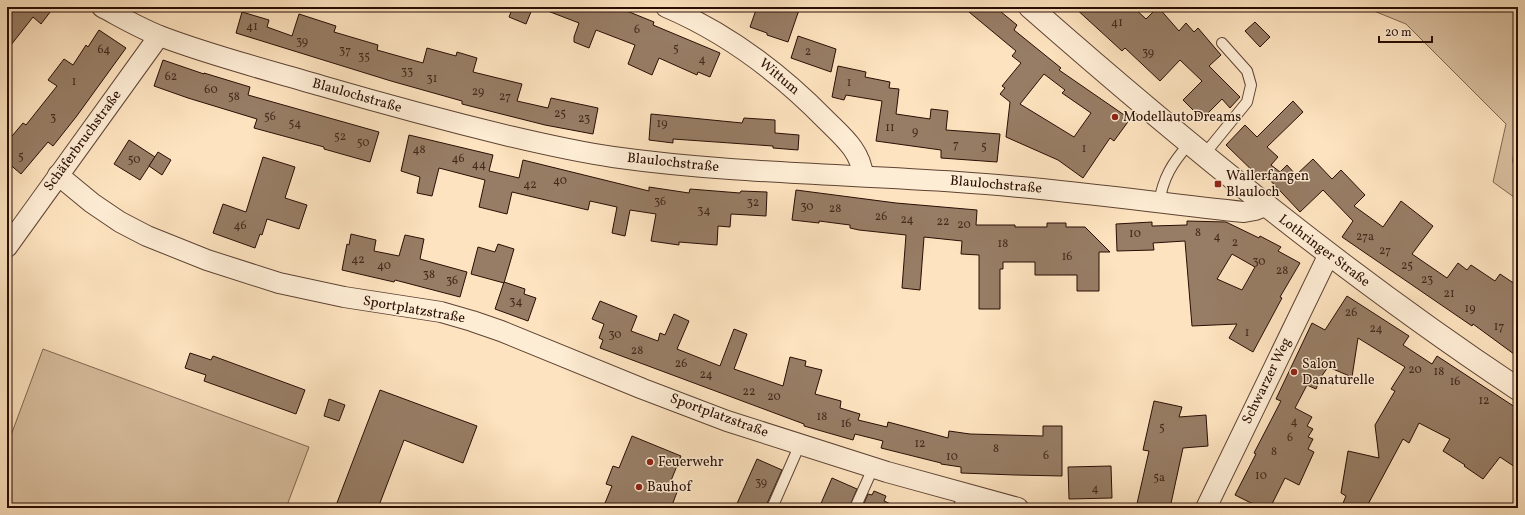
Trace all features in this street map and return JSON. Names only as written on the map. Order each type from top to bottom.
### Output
[{"type":"street","name":"Wittum","points":[[666,7],[718,33],[746,50],[775,72],[810,103],[854,150],[862,165],[863,176]]},
{"type":"street","name":"Lothringer Straße","points":[[1030,7],[1196,150],[1265,206],[1416,320],[1518,389]]},
{"type":"street","name":"Blaulochstraße","points":[[105,8],[158,36],[235,61],[468,126],[553,146],[611,157],[741,170],[960,182],[1063,191],[1244,212],[1265,206]]},
{"type":"street","name":"Schäferbruchstraße","points":[[7,247],[158,36]]},
{"type":"street","name":"Sportplatzstraße","points":[[58,175],[92,203],[120,222],[147,236],[207,260],[279,283],[344,297],[441,312],[472,320],[501,330],[643,389],[727,421],[873,468],[962,501],[1018,508]]},
{"type":"street","name":"Schwarzer Weg","points":[[1206,508],[1329,254]]},
{"type":"lane","points":[[1159,203],[1162,186],[1171,167],[1196,150],[1247,102],[1251,85],[1247,71],[1222,43]]},
{"type":"lane","points":[[772,508],[800,444]]},
{"type":"lane","points":[[855,508],[873,468]]},
{"type":"shaded area","points":[[1364,7],[1518,7],[1518,200],[1493,182],[1506,124],[1406,24]]},
{"type":"shaded area","points":[[43,349],[309,447],[286,508],[7,508],[7,446]]},
{"type":"building","points":[[7,7],[54,7],[41,24],[33,17],[7,50]]},
{"type":"building","points":[[513,7],[533,7],[526,24],[509,17]]},
{"type":"building","points":[[540,7],[617,7],[654,22],[653,25],[720,53],[710,77],[698,72],[697,75],[659,58],[652,75],[628,64],[635,45],[596,30],[589,48],[574,42],[574,37],[579,23]]},
{"type":"building","points":[[757,7],[800,7],[788,42],[750,27]]},
{"type":"building","points":[[963,7],[995,7],[1017,25],[1014,30],[1061,68],[1059,70],[1130,119],[1114,141],[1110,138],[1083,178],[1058,160],[1006,137],[1010,102],[1000,94],[1005,88],[1002,86],[1021,63],[1012,56],[1016,51]],"holes":[[[1044,74],[1065,90],[1062,93],[1091,113],[1074,137],[1020,104]]]},
{"type":"building","points":[[1074,7],[1133,7],[1146,19],[1158,7],[1179,31],[1186,23],[1194,32],[1198,28],[1221,55],[1209,66],[1240,97],[1230,108],[1222,99],[1202,119],[1183,100],[1202,81],[1180,60],[1160,81],[1125,48],[1122,51]]},
{"type":"building","points":[[242,12],[269,20],[267,27],[292,36],[299,14],[336,26],[334,32],[378,45],[377,50],[423,63],[427,48],[456,56],[457,52],[477,58],[473,72],[522,84],[517,101],[548,108],[551,98],[598,108],[593,134],[545,125],[462,104],[462,101],[391,81],[236,33]]},
{"type":"building","points":[[1255,22],[1270,37],[1260,47],[1245,31]]},
{"type":"building","points":[[99,30],[126,48],[53,146],[48,142],[21,174],[7,162],[7,142],[23,123],[26,125],[57,86],[48,80],[64,59],[73,65],[86,45],[88,47]]},
{"type":"building","points":[[798,36],[836,49],[831,72],[791,58]]},
{"type":"building","points":[[163,60],[204,74],[250,87],[248,95],[379,132],[370,162],[324,149],[324,147],[254,128],[257,119],[154,86]]},
{"type":"building","points":[[838,66],[866,72],[865,77],[890,82],[889,88],[899,89],[896,114],[930,119],[931,109],[948,111],[946,130],[1000,134],[997,162],[941,158],[941,150],[876,141],[882,101],[846,95],[844,100],[832,97]]},
{"type":"building","points":[[1293,101],[1303,112],[1267,147],[1278,157],[1271,165],[1280,172],[1287,165],[1296,175],[1313,159],[1332,179],[1341,170],[1365,195],[1354,206],[1383,227],[1401,201],[1433,226],[1412,254],[1447,278],[1458,263],[1467,270],[1471,265],[1495,281],[1500,274],[1518,286],[1518,357],[1473,324],[1472,326],[1342,237],[1353,221],[1323,190],[1300,212],[1267,177],[1263,181],[1226,145],[1245,125],[1257,137]]},
{"type":"building","points":[[651,114],[742,123],[744,118],[775,120],[775,133],[799,135],[798,150],[773,148],[773,146],[673,139],[673,143],[649,140]]},
{"type":"building","points":[[409,135],[493,155],[489,171],[519,178],[523,160],[649,191],[649,187],[689,193],[690,189],[740,193],[741,191],[767,192],[766,216],[731,214],[730,227],[718,226],[717,245],[679,242],[679,245],[651,241],[656,214],[630,210],[625,236],[612,233],[617,207],[590,201],[588,210],[512,192],[507,214],[479,207],[485,180],[439,168],[432,196],[417,193],[420,177],[401,171]]},
{"type":"building","points":[[129,140],[155,157],[140,180],[114,164]]},
{"type":"building","points":[[158,152],[171,160],[162,175],[149,166]]},
{"type":"building","points":[[263,157],[295,167],[285,198],[307,205],[299,229],[267,219],[262,235],[260,234],[255,248],[213,233],[223,204],[246,212]]},
{"type":"building","points":[[796,190],[896,203],[977,210],[976,225],[1047,227],[1047,223],[1066,223],[1066,227],[1085,227],[1110,252],[1099,252],[1099,291],[1077,291],[1077,275],[1035,275],[1035,262],[1003,262],[1003,269],[1000,269],[1000,309],[979,309],[979,255],[961,254],[962,241],[924,237],[920,290],[902,288],[906,235],[859,230],[850,228],[850,225],[819,221],[819,223],[792,220]]},
{"type":"building","points":[[1187,221],[1226,222],[1259,238],[1260,236],[1281,247],[1278,251],[1300,263],[1280,297],[1282,298],[1253,352],[1229,338],[1237,324],[1192,326],[1185,241],[1153,243],[1154,250],[1117,251],[1116,224],[1152,222],[1152,226],[1187,225]],"holes":[[[1232,254],[1255,267],[1242,290],[1217,279]]]},
{"type":"building","points":[[351,234],[376,240],[374,251],[399,256],[405,235],[424,239],[420,259],[467,272],[460,297],[395,280],[394,282],[342,270],[347,244],[349,245]]},
{"type":"building","points":[[498,244],[514,249],[504,283],[471,274],[478,247],[495,252]]},
{"type":"building","points":[[504,282],[525,289],[524,294],[536,298],[528,321],[495,309]]},
{"type":"building","points":[[1347,296],[1409,336],[1403,345],[1432,364],[1437,356],[1518,409],[1518,469],[1500,457],[1483,479],[1443,451],[1450,439],[1419,423],[1409,443],[1403,439],[1366,508],[1341,508],[1346,496],[1341,493],[1348,451],[1379,458],[1375,425],[1395,391],[1391,389],[1405,367],[1358,338],[1352,377],[1328,367],[1321,377],[1316,389],[1307,385],[1295,408],[1312,417],[1307,426],[1313,429],[1308,437],[1313,439],[1308,449],[1314,452],[1299,485],[1285,478],[1270,508],[1261,508],[1235,495],[1256,454],[1254,453],[1281,401],[1276,399],[1312,323],[1325,330]]},
{"type":"building","points":[[600,301],[637,316],[631,331],[658,341],[660,333],[665,335],[674,314],[689,321],[677,349],[720,366],[734,329],[747,334],[734,369],[783,386],[790,357],[806,361],[805,366],[822,370],[815,394],[841,401],[840,408],[860,414],[858,420],[887,427],[888,422],[948,438],[949,431],[970,434],[1043,436],[1043,426],[1062,426],[1062,476],[961,473],[961,467],[941,464],[881,448],[883,441],[855,434],[853,440],[804,426],[804,424],[600,348],[603,340],[599,338],[604,324],[592,319]]},
{"type":"building","points":[[190,353],[211,360],[213,356],[305,390],[296,414],[204,381],[206,375],[185,368]]},
{"type":"building","points":[[380,390],[477,426],[463,463],[404,440],[378,508],[335,508]]},
{"type":"building","points":[[329,399],[345,405],[339,421],[324,416]]},
{"type":"building","points":[[1154,401],[1182,407],[1179,417],[1206,415],[1208,446],[1183,448],[1170,508],[1136,508],[1149,451],[1143,450]]},
{"type":"building","points":[[632,436],[681,456],[668,488],[677,492],[671,508],[603,508],[612,486],[606,484],[613,466],[619,468]]},
{"type":"building","points":[[757,459],[782,470],[765,508],[735,508]]},
{"type":"building","points":[[1111,466],[1112,498],[1069,499],[1068,467]]},
{"type":"building","points":[[832,478],[857,489],[849,508],[819,508]]},
{"type":"building","points":[[874,491],[886,496],[884,501],[900,508],[862,508],[868,494],[872,495]]},
{"type":"waterway","points":[[1518,135],[1515,161],[1518,173]]},
{"type":"place","name":"ModellautoDreams","points":[[1115,117]]},
{"type":"place","name":"Wallerfangen Blauloch","points":[[1218,184]]},
{"type":"place","name":"Salon Danaturelle","points":[[1294,372]]},
{"type":"place","name":"Feuerwehr","points":[[650,462]]},
{"type":"place","name":"Bauhof","points":[[639,487]]}]
